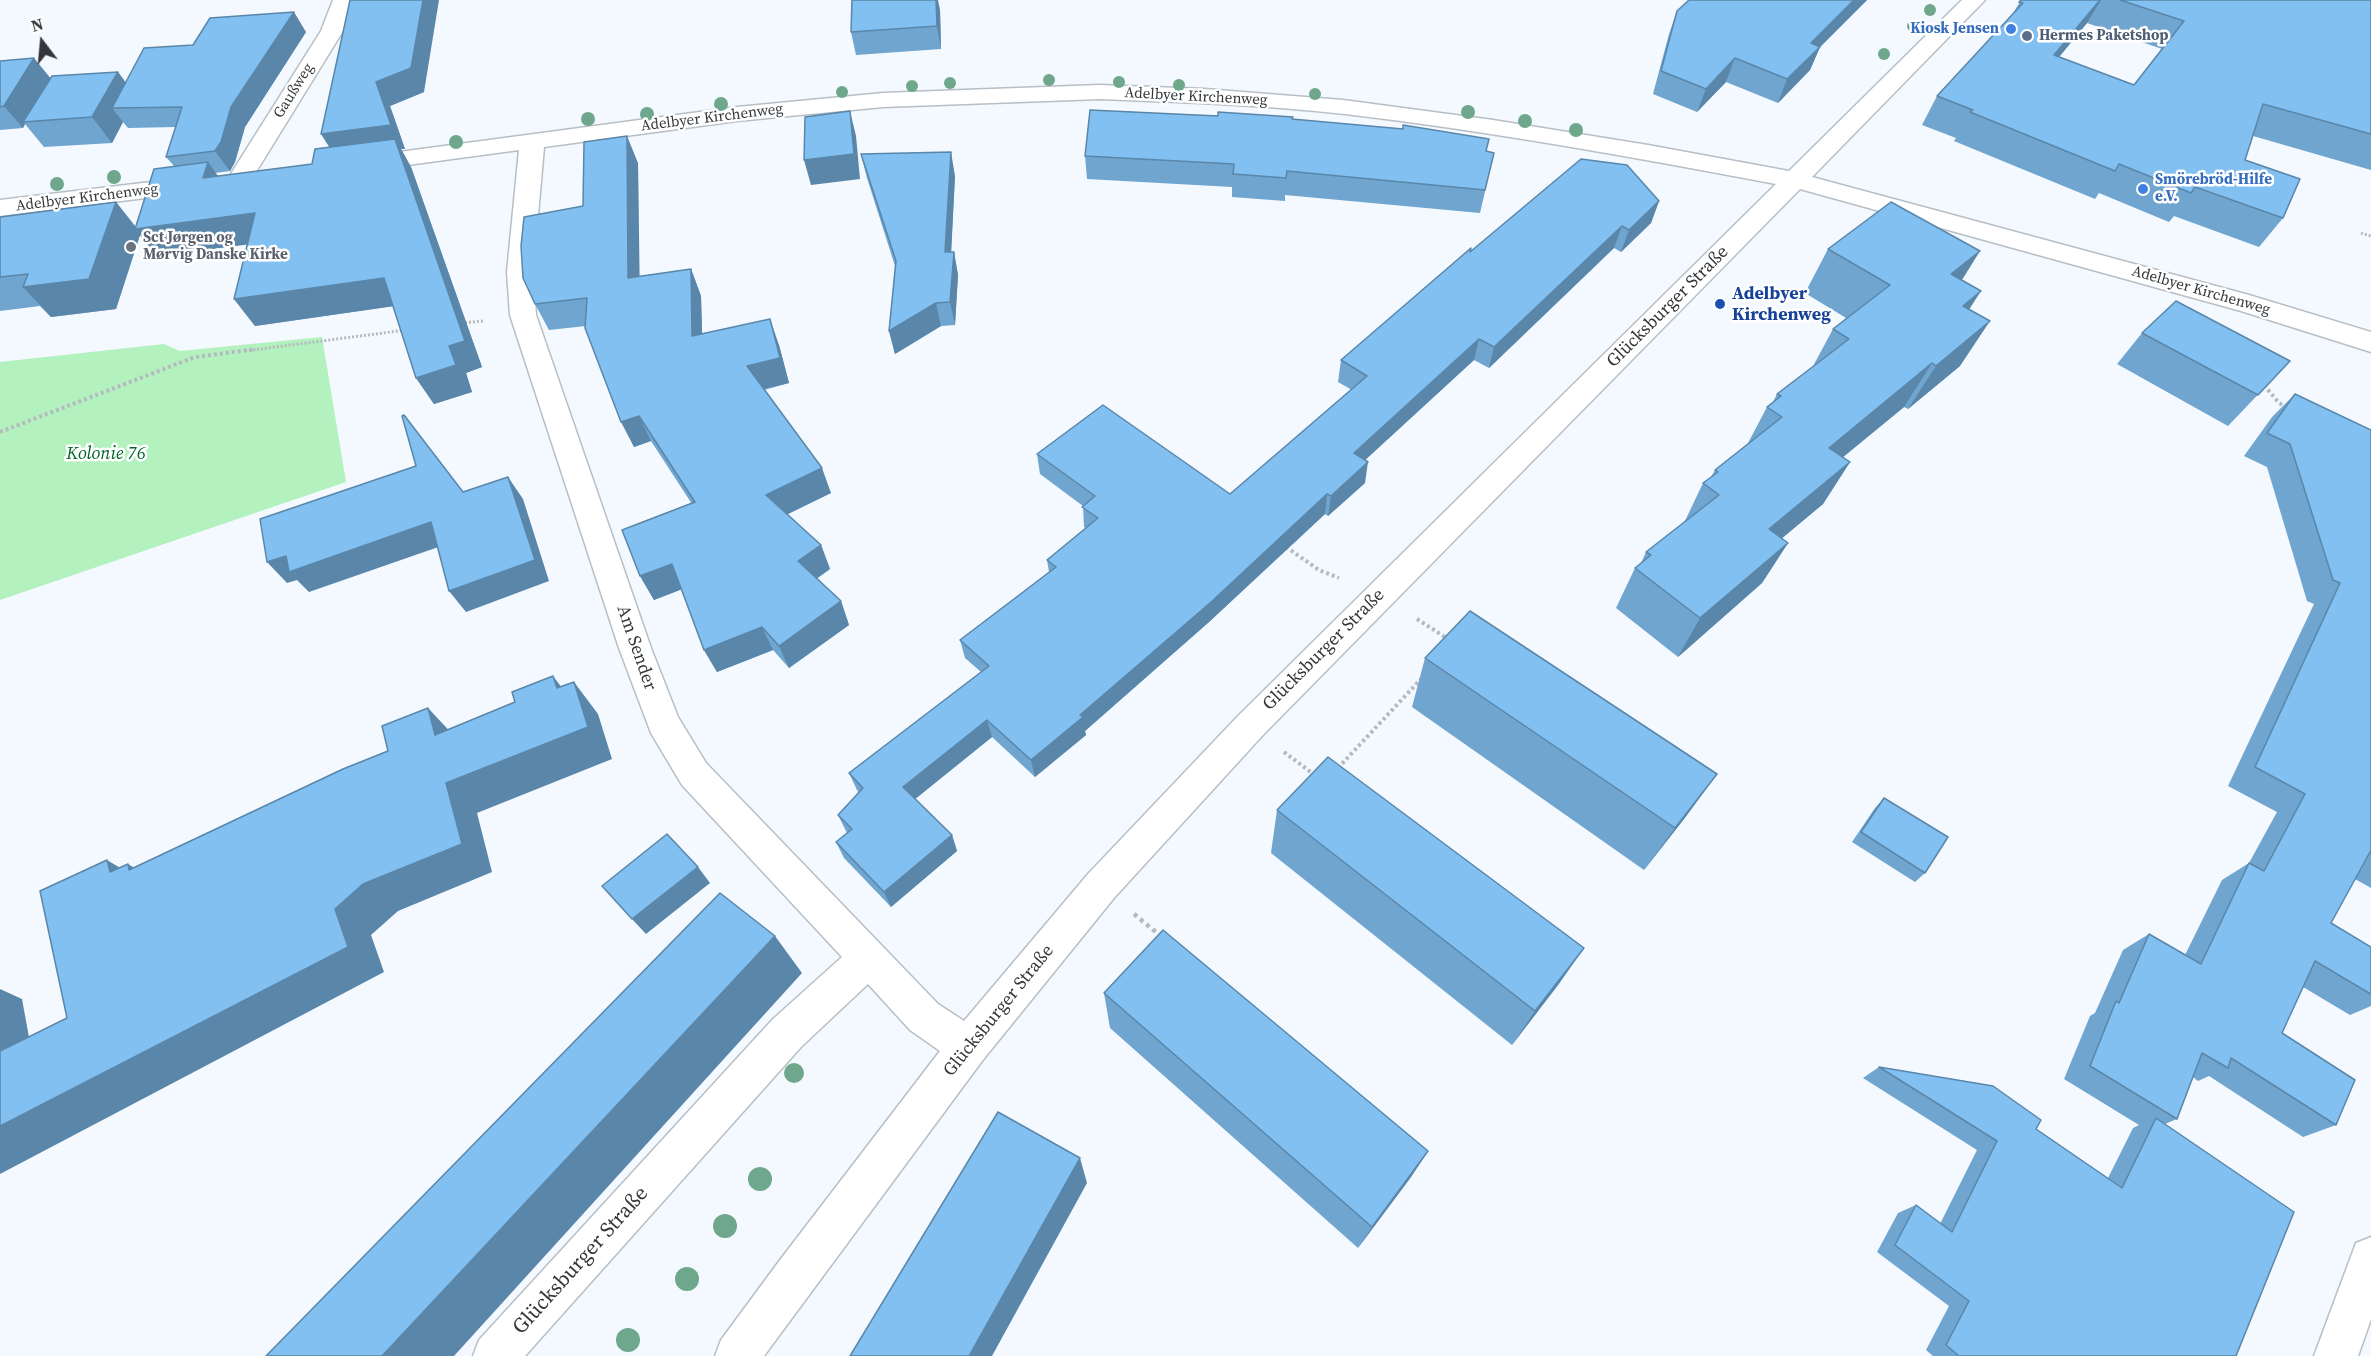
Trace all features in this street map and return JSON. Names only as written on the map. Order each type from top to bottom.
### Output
[{"type":"street","name":"Gaußweg","points":[[251,178],[332,31],[344,0]]},
{"type":"street","name":"Glücksburger Straße","points":[[737,1356],[795,1275],[968,1047],[1101,886],[1250,726],[1380,594],[1974,0]]},
{"type":"street","name":"Adelbyer Kirchenweg","points":[[345,166],[836,103],[975,95],[1100,92],[1205,96],[1354,109],[1537,134],[1795,180],[2250,304],[2371,342]]},
{"type":"street","name":"Am Sender","points":[[532,141],[520,272],[523,315],[635,648],[663,723],[693,774],[924,1017],[968,1047]]},
{"type":"street","name":"Adelbyer Kirchenweg","points":[[0,208],[251,178]]},
{"type":"street","name":"Glücksburger Straße","points":[[495,1356],[787,1033],[868,959]]},
{"type":"street","points":[[2336,1356],[2371,1258]]},
{"type":"path","points":[[2361,232],[2371,236]]},
{"type":"path","points":[[452,324],[523,315]]},
{"type":"path","points":[[0,432],[195,357],[417,329]]},
{"type":"path","points":[[2259,377],[2279,403],[2289,408]]},
{"type":"path","points":[[1280,543],[1319,570],[1380,594],[1455,644]]},
{"type":"path","points":[[1332,774],[1422,679]]},
{"type":"path","points":[[1250,726],[1323,782]]},
{"type":"path","points":[[1101,886],[1164,939]]},
{"type":"green space","name":"Kolonie 76","points":[[322,337],[346,482],[0,600],[0,362],[164,344],[180,351]]},
{"type":"building","points":[[350,0],[423,0],[411,68],[376,82],[391,125],[321,134]]},
{"type":"building","points":[[852,0],[936,0],[937,26],[851,32]]},
{"type":"building","points":[[1689,0],[1854,0],[1811,43],[1820,47],[1787,79],[1735,58],[1706,89],[1661,71],[1677,11]]},
{"type":"building","points":[[2021,0],[2100,0],[2054,55],[2134,85],[2184,21],[2120,0],[2371,0],[2371,134],[2263,104],[2245,160],[2300,179],[2283,218],[2195,187],[2191,193],[2119,164],[2115,171],[1970,112],[1973,110],[1937,96],[2023,3],[2019,2]]},
{"type":"building","points":[[294,12],[231,107],[221,142],[215,151],[166,157],[182,107],[112,108],[144,48],[193,45],[210,18]]},
{"type":"building","points":[[34,58],[4,106],[0,107],[0,61]]},
{"type":"building","points":[[118,72],[92,117],[23,122],[52,76]]},
{"type":"building","points":[[1090,110],[1218,116],[1218,112],[1293,117],[1292,119],[1403,129],[1403,125],[1489,139],[1486,151],[1494,153],[1485,190],[1287,171],[1286,178],[1233,174],[1234,164],[1085,156]]},
{"type":"building","points":[[850,111],[854,154],[804,160],[805,117]]},
{"type":"building","points":[[627,136],[628,278],[691,269],[692,336],[770,319],[780,358],[747,366],[822,468],[766,495],[821,545],[798,561],[841,601],[779,646],[762,627],[704,650],[672,564],[640,576],[622,530],[695,502],[639,416],[621,422],[585,328],[587,298],[535,304],[523,278],[521,246],[524,217],[583,206],[584,142]]},
{"type":"building","points":[[395,139],[465,341],[449,346],[456,365],[416,378],[384,278],[234,299],[255,213],[135,229],[154,169],[208,162],[203,178],[312,164],[315,149]]},
{"type":"building","points":[[951,152],[945,252],[954,252],[950,302],[936,303],[889,331],[896,261],[861,154]]},
{"type":"building","points":[[1581,159],[1627,165],[1659,201],[1629,230],[1622,226],[1494,347],[1479,339],[1354,453],[1368,462],[1331,496],[1327,494],[1210,603],[1080,715],[1083,717],[1031,760],[987,720],[903,787],[952,835],[884,892],[836,842],[852,829],[838,815],[863,788],[849,773],[989,666],[960,640],[1056,567],[1047,560],[1098,518],[1082,507],[1095,496],[1037,454],[1103,405],[1230,494],[1367,376],[1341,360],[1471,248],[1470,252]]},
{"type":"building","points":[[116,202],[89,279],[23,287],[28,274],[0,277],[0,217]]},
{"type":"building","points":[[1891,202],[1980,251],[1951,274],[1981,291],[1963,306],[1990,321],[1936,366],[1932,363],[1829,448],[1850,462],[1769,529],[1788,543],[1700,618],[1635,568],[1651,555],[1646,552],[1719,495],[1703,483],[1718,472],[1715,470],[1782,417],[1767,407],[1781,396],[1777,394],[1849,339],[1833,329],[1890,285],[1828,249]]},
{"type":"building","points":[[2176,301],[2290,361],[2258,395],[2142,333]]},
{"type":"building","points":[[2295,394],[2371,430],[2371,853],[2331,923],[2371,947],[2371,994],[2315,961],[2282,1033],[2355,1080],[2336,1125],[2231,1058],[2228,1068],[2202,1053],[2177,1119],[2090,1066],[2116,1001],[2119,1003],[2149,934],[2201,964],[2249,863],[2264,871],[2305,794],[2255,767],[2340,583],[2333,580],[2290,444],[2267,433]]},
{"type":"building","points":[[404,415],[463,492],[508,477],[535,560],[449,591],[431,522],[289,572],[286,556],[267,562],[260,519],[416,466],[402,416]]},
{"type":"building","points":[[1470,611],[1717,774],[1675,828],[1425,658]]},
{"type":"building","points":[[553,676],[557,688],[574,682],[588,727],[446,783],[462,844],[363,884],[335,909],[348,947],[0,1126],[0,1051],[67,1018],[40,891],[107,860],[110,872],[128,864],[129,870],[343,769],[388,751],[382,726],[428,708],[435,735],[515,702],[512,692]]},
{"type":"building","points":[[1328,757],[1584,948],[1535,1011],[1277,810]]},
{"type":"building","points":[[1884,798],[1948,837],[1925,873],[1861,832]]},
{"type":"building","points":[[667,834],[698,867],[632,919],[602,886]]},
{"type":"building","points":[[720,893],[775,936],[382,1356],[266,1356]]},
{"type":"building","points":[[1163,930],[1428,1151],[1372,1227],[1104,993]]},
{"type":"building","points":[[1879,1067],[1993,1086],[2041,1120],[2036,1129],[2122,1188],[2156,1118],[2294,1212],[2236,1356],[1959,1356],[1946,1345],[1969,1301],[1895,1245],[1916,1205],[1952,1232],[1997,1141]]},
{"type":"building","points":[[998,1112],[1080,1158],[969,1356],[850,1356]]},
{"type":"place","name":"Kiosk Jensen","points":[[2011,29]]},
{"type":"place","name":"Hermes Paketshop","points":[[2027,36]]},
{"type":"place","name":"Smörebröd-Hilfe e.V.","points":[[2143,189]]},
{"type":"place","name":"Sct Jørgen og Mørvig Danske Kirke","points":[[131,247]]},
{"type":"place","name":"Adelbyer Kirchenweg","points":[[1720,304]]}]
